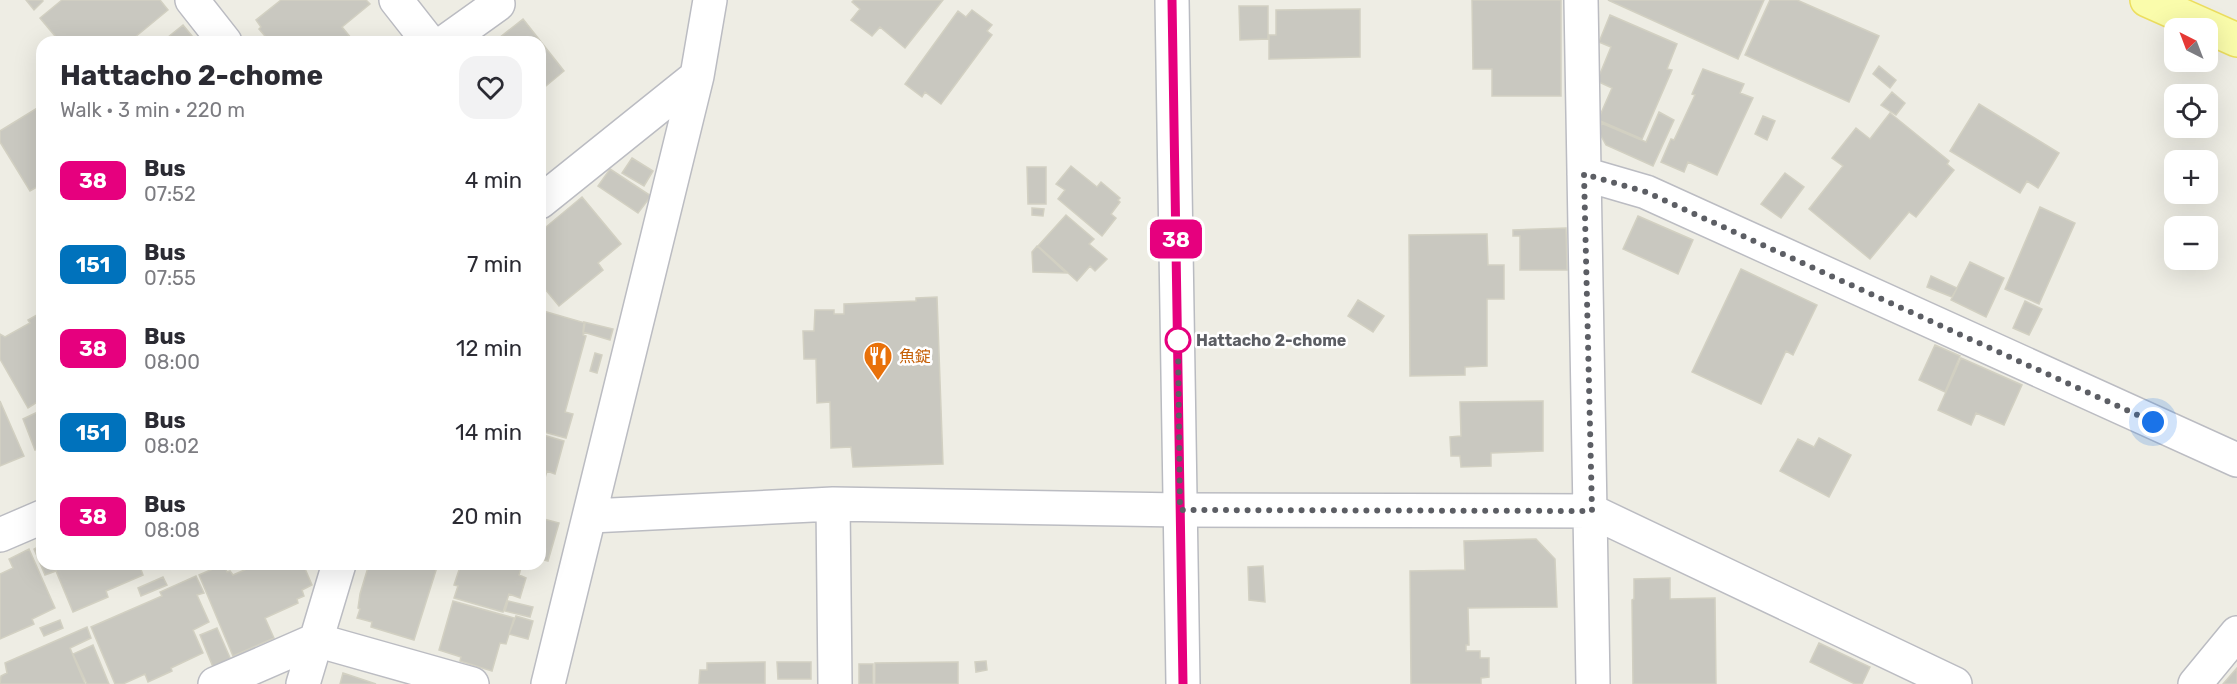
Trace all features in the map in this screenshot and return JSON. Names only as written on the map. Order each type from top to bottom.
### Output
[{"type":"main road","points":[[2147,0],[2237,40]]},
{"type":"street","points":[[192,0],[220,36]]},
{"type":"street","points":[[396,0],[424,36]]},
{"type":"street","points":[[548,684],[697,76],[710,0]]},
{"type":"street","points":[[1172,0],[1183,684]]},
{"type":"street","points":[[1581,0],[1592,511],[1593,684]]},
{"type":"street","points":[[453,36],[498,4]]},
{"type":"street","points":[[546,197],[697,76]]},
{"type":"street","points":[[1584,174],[1646,192],[2237,460]]},
{"type":"street","points":[[591,516],[833,504],[1180,510],[1592,511],[1955,684]]},
{"type":"street","points":[[833,504],[835,684]]},
{"type":"street","points":[[0,535],[36,520]]},
{"type":"street","points":[[303,684],[337,570]]},
{"type":"street","points":[[2195,684],[2237,633]]},
{"type":"street","points":[[215,684],[316,640],[472,684]]},
{"type":"building","points":[[26,0],[42,0],[43,1],[34,10]]},
{"type":"building","points":[[62,0],[160,0],[168,10],[136,36],[55,36],[40,18]]},
{"type":"building","points":[[281,0],[366,0],[370,4],[342,27],[349,36],[265,36],[256,20]]},
{"type":"building","points":[[854,0],[943,0],[905,48],[880,27],[872,36],[851,20],[860,9],[852,2]]},
{"type":"building","points":[[1472,0],[1561,0],[1561,96],[1492,96],[1492,69],[1473,69]]},
{"type":"building","points":[[1608,0],[1764,0],[1738,59]]},
{"type":"building","points":[[1770,0],[1797,0],[1879,36],[1849,102],[1745,55]]},
{"type":"building","points":[[1239,6],[1268,6],[1268,39],[1240,40]]},
{"type":"building","points":[[1360,9],[1360,57],[1269,59],[1269,35],[1276,35],[1276,10]]},
{"type":"building","points":[[972,10],[992,25],[987,31],[992,35],[941,104],[925,92],[922,97],[905,84],[958,11],[966,17]]},
{"type":"building","points":[[1610,15],[1677,44],[1667,69],[1672,70],[1642,139],[1598,120],[1612,88],[1597,81],[1611,47],[1599,42]]},
{"type":"building","points":[[523,19],[536,36],[502,36]]},
{"type":"building","points":[[183,25],[192,36],[169,36]]},
{"type":"building","points":[[546,48],[564,71],[546,86]]},
{"type":"building","points":[[1879,66],[1896,80],[1890,88],[1873,74]]},
{"type":"building","points":[[1703,69],[1744,84],[1740,93],[1753,98],[1717,175],[1688,162],[1684,172],[1661,162],[1695,95],[1692,94]]},
{"type":"building","points":[[1892,92],[1905,103],[1896,115],[1881,105]]},
{"type":"building","points":[[1979,104],[2059,153],[2038,188],[2027,181],[2020,193],[1950,151]]},
{"type":"building","points":[[36,109],[36,188],[30,191],[0,142],[0,131]]},
{"type":"building","points":[[1659,112],[1674,120],[1653,166],[1606,145],[1600,134],[1601,123],[1646,142]]},
{"type":"building","points":[[1890,113],[1949,161],[1947,164],[1954,170],[1916,217],[1909,212],[1870,259],[1809,209],[1843,166],[1832,158],[1856,128],[1870,139]]},
{"type":"building","points":[[1763,116],[1775,121],[1767,140],[1755,134]]},
{"type":"building","points":[[632,158],[653,171],[644,186],[622,173]]},
{"type":"building","points":[[1071,166],[1097,187],[1101,182],[1120,198],[1118,200],[1120,202],[1111,214],[1116,218],[1102,236],[1058,199],[1065,190],[1056,184]]},
{"type":"building","points":[[1027,167],[1046,167],[1046,204],[1028,204]]},
{"type":"building","points":[[610,169],[651,196],[638,213],[598,186]]},
{"type":"building","points":[[1785,173],[1804,187],[1781,218],[1761,204]]},
{"type":"building","points":[[582,197],[621,244],[598,263],[603,270],[559,306],[546,290],[546,227]]},
{"type":"building","points":[[2040,207],[2075,223],[2039,304],[2005,289]]},
{"type":"building","points":[[1032,208],[1044,209],[1043,216],[1032,215]]},
{"type":"building","points":[[1066,215],[1094,239],[1089,244],[1107,259],[1095,271],[1090,266],[1077,281],[1038,246]]},
{"type":"building","points":[[1638,216],[1693,240],[1678,274],[1623,249]]},
{"type":"building","points":[[1566,228],[1567,270],[1520,270],[1520,236],[1513,236],[1513,230]]},
{"type":"building","points":[[1487,234],[1488,265],[1504,265],[1504,299],[1487,299],[1487,366],[1465,367],[1465,375],[1410,376],[1409,235]]},
{"type":"building","points":[[1037,246],[1066,273],[1033,272],[1032,252]]},
{"type":"building","points":[[1970,262],[2004,278],[1986,317],[1951,300]]},
{"type":"building","points":[[1741,269],[1817,305],[1793,355],[1786,351],[1761,404],[1692,372]]},
{"type":"building","points":[[1931,276],[1957,288],[1952,297],[1927,287]]},
{"type":"building","name":"魚錠","points":[[937,297],[943,464],[853,467],[851,447],[831,448],[830,402],[817,403],[816,359],[804,359],[803,331],[814,331],[815,310],[834,310],[834,314],[844,314],[844,304],[916,301],[916,298]]},
{"type":"building","points":[[1358,300],[1384,316],[1373,332],[1348,316]]},
{"type":"building","points":[[2025,301],[2042,309],[2029,335],[2013,328]]},
{"type":"building","points":[[546,312],[585,323],[583,335],[586,336],[565,412],[573,414],[566,438],[546,433]]},
{"type":"building","points":[[36,315],[36,403],[28,408],[0,359],[0,334],[5,337],[30,323],[28,320]]},
{"type":"building","points":[[584,322],[613,329],[610,340],[583,332]]},
{"type":"building","points":[[1935,345],[1960,356],[1945,392],[1919,380]]},
{"type":"building","points":[[595,353],[602,355],[597,373],[590,371]]},
{"type":"building","points":[[1961,358],[2022,385],[2004,425],[1976,413],[1971,425],[1938,410]]},
{"type":"building","points":[[0,401],[24,456],[0,466]]},
{"type":"building","points":[[1543,401],[1543,451],[1491,453],[1491,466],[1461,467],[1460,456],[1451,456],[1450,437],[1461,436],[1460,402]]},
{"type":"building","points":[[36,413],[36,450],[35,450],[23,419]]},
{"type":"building","points":[[546,436],[564,441],[555,474],[547,471],[546,474]]},
{"type":"building","points":[[1819,438],[1851,455],[1829,497],[1780,471],[1798,439],[1814,447]]},
{"type":"building","points":[[546,520],[559,523],[548,561],[546,560]]},
{"type":"building","points":[[1536,539],[1555,559],[1557,607],[1468,608],[1469,645],[1466,645],[1466,651],[1480,651],[1480,658],[1489,658],[1489,677],[1481,678],[1481,684],[1411,684],[1410,571],[1465,570],[1464,541]]},
{"type":"building","points":[[29,549],[36,570],[38,570],[55,608],[32,619],[34,624],[0,639],[0,574],[13,568],[9,559]]},
{"type":"building","points":[[1263,566],[1265,602],[1249,600],[1248,567]]},
{"type":"building","points":[[43,570],[141,570],[143,575],[106,591],[108,597],[73,612],[56,571],[45,575]]},
{"type":"building","points":[[210,570],[226,570],[233,575],[244,570],[306,570],[312,585],[302,590],[304,596],[297,599],[298,603],[265,618],[274,638],[233,656],[199,575]]},
{"type":"building","points":[[367,570],[436,570],[414,640],[371,627],[372,622],[357,618],[360,609],[358,608]]},
{"type":"building","points":[[459,570],[520,570],[519,575],[526,578],[520,598],[509,594],[503,612],[454,598],[458,586],[454,585]]},
{"type":"building","points":[[196,576],[204,593],[197,595],[209,622],[193,630],[203,653],[148,682],[145,674],[123,684],[115,684],[91,627],[162,596],[160,592]]},
{"type":"building","points":[[163,577],[167,585],[141,596],[138,588]]},
{"type":"building","points":[[1670,578],[1670,599],[1715,598],[1716,684],[1633,684],[1634,579]]},
{"type":"building","points":[[453,601],[514,618],[506,644],[500,643],[492,671],[460,661],[461,657],[439,650]]},
{"type":"building","points":[[508,601],[533,607],[530,617],[505,611]]},
{"type":"building","points":[[516,616],[533,621],[528,639],[509,634]]},
{"type":"building","points":[[60,620],[63,628],[44,636],[40,628]]},
{"type":"building","points":[[87,627],[91,638],[70,648],[85,684],[0,684],[1,676],[7,673],[5,663]]},
{"type":"building","points":[[217,628],[231,660],[213,667],[200,635]]},
{"type":"building","points":[[1819,643],[1870,667],[1862,684],[1855,684],[1810,662]]},
{"type":"building","points":[[93,645],[109,684],[87,684],[73,654]]},
{"type":"building","points":[[986,661],[987,670],[976,672],[975,662]]},
{"type":"building","points":[[765,662],[765,684],[699,684],[700,670],[707,670],[707,663]]},
{"type":"building","points":[[777,662],[811,662],[811,679],[778,679]]},
{"type":"building","points":[[958,662],[958,684],[875,684],[875,663]]},
{"type":"building","points":[[859,664],[873,664],[873,684],[859,684]]},
{"type":"building","points":[[2237,668],[2237,684],[2223,684]]},
{"type":"building","points":[[343,673],[376,684],[340,684]]},
{"type":"bus line","name":"38","points":[[1172,0],[1183,684]]},
{"type":"place","name":"Hattacho 2-chome","points":[[1178,340]]},
{"type":"place","name":"魚錠","points":[[878,382]]},
{"type":"route","points":[[1178,340],[1180,510],[1592,511],[1584,174],[1646,192],[2153,422]]}]
